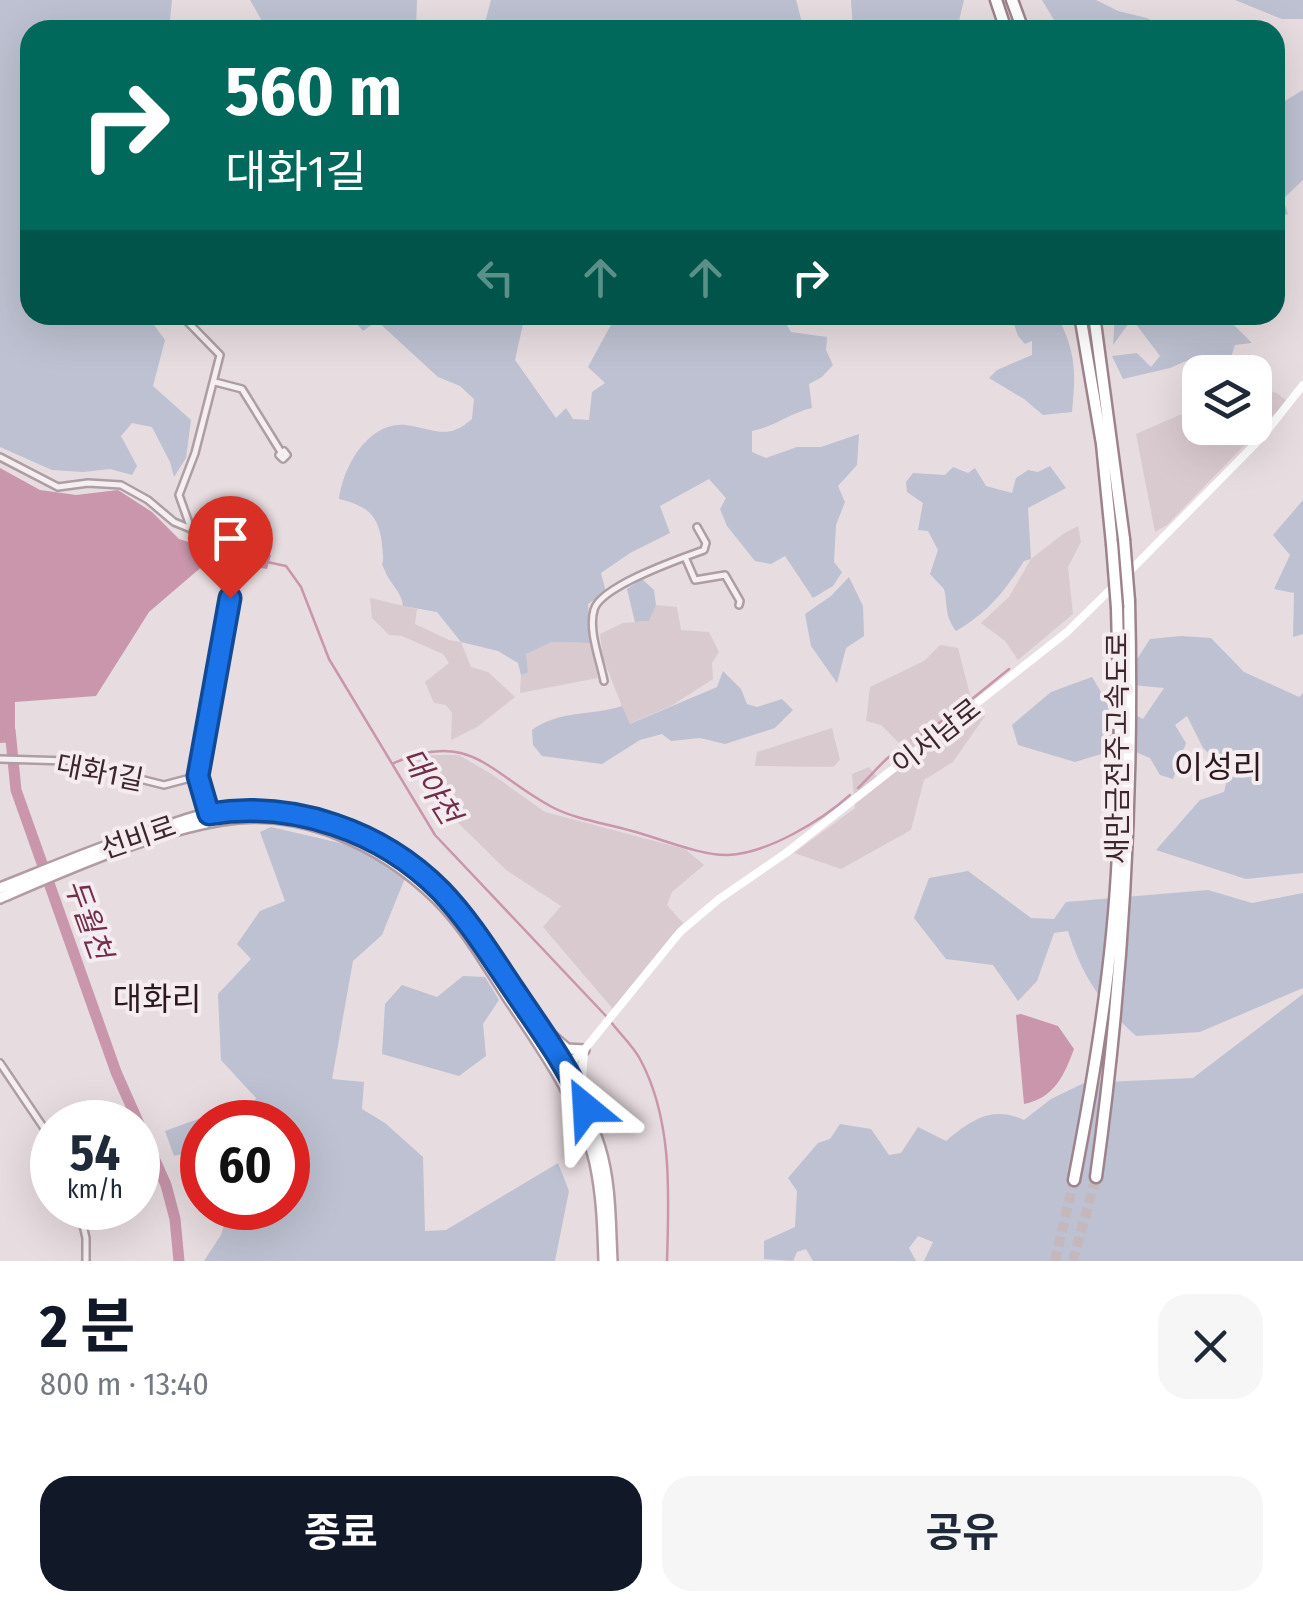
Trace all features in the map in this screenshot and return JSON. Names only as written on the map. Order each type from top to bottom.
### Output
[{"type":"highway","name":"새만금전주고속도로","points":[[1082,325],[1105,425]]},
{"type":"highway","name":"새만금전주고속도로","points":[[1095,325],[1118,542],[1129,601],[1132,731],[1122,953],[1096,1177]]},
{"type":"highway","name":"새만금전주고속도로","points":[[1074,1180],[1110,952],[1118,855],[1118,542]]},
{"type":"main road","name":"이서남로","points":[[562,1071],[618,1010],[680,932],[1068,632],[1262,437],[1303,384]]},
{"type":"main road","name":"선비로","points":[[31,881],[136,835],[210,818],[281,812],[317,818],[350,830],[396,854],[442,892],[466,920],[547,1038],[596,1164],[608,1261]]},
{"type":"main road","name":"선비로","points":[[210,818],[298,823],[338,833],[408,872],[458,924],[586,1108],[606,1172],[608,1261]]},
{"type":"main road","points":[[0,888],[31,881]]},
{"type":"main road","points":[[0,898],[31,881]]},
{"type":"main road","points":[[547,1038],[552,1036],[566,1050],[584,1050],[582,1080],[590,1104],[586,1108]]},
{"type":"street","points":[[190,526],[179,495],[196,453],[220,355],[191,325]]},
{"type":"street","points":[[215,382],[242,389],[281,452]]},
{"type":"street","points":[[0,457],[58,487],[88,483],[121,485],[148,500],[174,522],[219,542],[228,571],[230,598],[198,776],[210,818]]},
{"type":"street","points":[[604,681],[594,608],[640,574],[704,550],[706,543],[697,528]]},
{"type":"street","points":[[685,556],[695,580],[724,575],[739,605]]},
{"type":"street","name":"대화1길","points":[[1,759],[68,762],[164,785],[198,776]]},
{"type":"street","points":[[0,1063],[30,1107]]},
{"type":"street","points":[[84,1230],[86,1261]]},
{"type":"shaded area","points":[[0,0],[172,0],[170,20],[20,20],[20,325],[154,325],[165,340],[153,386],[191,420],[186,458],[174,477],[152,427],[132,423],[121,436],[137,466],[132,475],[110,469],[52,470],[0,447]]},
{"type":"shaded area","points":[[250,0],[417,0],[416,20],[261,20]]},
{"type":"shaded area","points":[[491,0],[796,0],[801,20],[486,20]]},
{"type":"shaded area","points":[[851,0],[964,0],[959,20],[852,20]]},
{"type":"shaded area","points":[[1042,0],[1096,0],[1150,20],[1054,20]]},
{"type":"shaded area","points":[[1235,0],[1303,0],[1303,19],[1282,19]]},
{"type":"shaded area","points":[[1303,90],[1303,180],[1285,197],[1285,101]]},
{"type":"shaded area","points":[[381,325],[523,325],[515,360],[556,418],[566,408],[573,419],[589,420],[592,392],[605,383],[588,367],[611,325],[787,325],[791,332],[827,337],[826,350],[833,365],[809,384],[812,408],[752,431],[752,452],[766,458],[797,447],[821,447],[859,434],[857,465],[838,486],[845,502],[836,525],[834,562],[842,572],[833,586],[813,598],[785,556],[771,564],[755,561],[727,526],[720,509],[726,498],[709,479],[660,506],[670,533],[601,573],[606,592],[588,604],[591,643],[552,642],[526,654],[528,673],[521,675],[518,663],[498,651],[461,642],[437,612],[403,606],[382,565],[380,533],[373,517],[360,506],[339,499],[352,460],[380,430],[406,425],[448,432],[472,419],[474,399],[460,386],[438,377]]},
{"type":"shaded area","points":[[1014,325],[1061,325],[1073,362],[1072,412],[1043,415],[989,378],[997,370],[1032,355],[1032,341],[1025,344]]},
{"type":"shaded area","points":[[1114,325],[1128,325],[1113,345]]},
{"type":"shaded area","points":[[1137,325],[1234,325],[1252,343],[1235,345],[1232,355],[1182,355],[1182,363],[1170,368],[1123,379],[1112,356],[1137,353],[1151,367],[1160,356]]},
{"type":"shaded area","points":[[1272,392],[1287,401],[1272,416]]},
{"type":"shaded area","points":[[1182,414],[1182,445],[1244,445],[1167,525],[1155,532],[1136,434]]},
{"type":"shaded area","points":[[1050,466],[1066,488],[1028,508],[1031,559],[1024,561],[986,609],[956,631],[948,615],[944,589],[930,574],[938,550],[928,531],[918,530],[923,503],[907,492],[906,482],[913,473],[945,475],[953,467],[968,473],[975,468],[986,486],[1012,493],[1016,478],[1028,470],[1038,472]]},
{"type":"shaded area","points":[[0,468],[40,490],[76,495],[118,490],[152,512],[179,539],[208,548],[271,555],[267,569],[205,564],[149,612],[96,696],[15,702],[15,742],[0,743]]},
{"type":"shaded area","points":[[1303,500],[1303,634],[1293,637],[1294,593],[1274,589],[1290,555],[1273,535]]},
{"type":"shaded area","points":[[1078,526],[1081,542],[1068,567],[1073,614],[1018,660],[1005,641],[981,623],[1009,597],[1031,559]]},
{"type":"shaded area","points":[[849,577],[863,606],[864,636],[846,648],[837,683],[811,646],[805,614]]},
{"type":"shaded area","points":[[642,579],[654,590],[656,605],[649,621],[635,622],[627,589]]},
{"type":"shaded area","points":[[370,598],[417,609],[415,624],[461,642],[471,667],[488,672],[515,697],[477,727],[451,740],[452,713],[446,705],[434,703],[425,682],[449,663],[443,654],[402,636],[389,635],[372,618]]},
{"type":"shaded area","points":[[656,605],[677,607],[681,630],[709,632],[719,652],[712,663],[713,679],[671,706],[629,724],[603,658],[600,634],[623,623],[649,621]]},
{"type":"shaded area","points":[[1211,638],[1244,672],[1299,697],[1303,693],[1303,873],[1246,879],[1156,850],[1200,800],[1224,792],[1229,772],[1203,748],[1187,716],[1175,725],[1186,743],[1173,779],[1160,775],[1150,758],[1124,747],[1075,762],[1018,745],[1012,725],[1051,692],[1092,677],[1106,700],[1143,719],[1164,688],[1132,685],[1134,664],[1150,639]]},
{"type":"shaded area","points":[[552,642],[591,643],[598,678],[520,693],[521,675],[528,673],[525,654]]},
{"type":"shaded area","points":[[940,645],[958,648],[970,695],[985,716],[953,762],[924,780],[911,830],[841,869],[794,853],[855,808],[852,774],[869,767],[877,777],[907,751],[881,725],[866,721],[870,687],[924,661]]},
{"type":"shaded area","points":[[723,671],[741,689],[747,704],[757,707],[782,699],[793,710],[775,728],[725,744],[700,738],[671,741],[662,734],[640,740],[602,764],[542,756],[533,745],[532,730],[553,719],[622,706],[630,724],[717,687]]},
{"type":"shaded area","points":[[832,728],[840,760],[833,767],[755,766],[757,752]]},
{"type":"shaded area","points":[[428,755],[459,755],[545,812],[685,849],[704,865],[672,892],[667,905],[683,923],[613,1009],[543,927],[561,906],[506,870],[439,804],[411,761]]},
{"type":"shaded area","points":[[271,827],[357,847],[405,878],[382,935],[353,961],[332,1079],[364,1082],[362,1109],[385,1123],[423,1157],[425,1231],[446,1230],[558,1163],[569,1191],[555,1261],[204,1261],[222,1230],[310,1230],[310,1100],[255,1100],[221,1060],[218,994],[251,959],[237,944],[260,911],[285,901],[260,832]]},
{"type":"shaded area","points":[[968,871],[1031,918],[1054,919],[1066,902],[1208,890],[1252,903],[1303,893],[1303,988],[1200,1032],[1136,1036],[1094,989],[1068,931],[1054,933],[1037,981],[1018,1001],[993,965],[946,959],[914,918],[929,878]]},
{"type":"shaded area","points":[[463,976],[485,977],[499,1000],[483,1024],[486,1056],[459,1076],[382,1054],[385,1004],[402,985],[437,997]]},
{"type":"shaded area","points":[[1303,994],[1303,1261],[924,1261],[933,1242],[918,1236],[909,1248],[916,1261],[813,1261],[806,1249],[797,1252],[793,1261],[764,1259],[764,1241],[795,1227],[797,1191],[788,1178],[818,1143],[830,1139],[840,1124],[871,1129],[889,1155],[901,1153],[918,1127],[946,1141],[982,1117],[1002,1114],[1024,1120],[1051,1099],[1084,1083],[1193,1078]]},
{"type":"shaded area","points":[[1016,1015],[1058,1026],[1074,1049],[1050,1091],[1024,1104]]},
{"type":"shaded area","points":[[180,1126],[180,1154],[174,1156],[165,1131]]},
{"type":"waterway","name":"대야천","points":[[267,562],[286,566],[301,587],[329,659],[435,835],[606,1016]]},
{"type":"waterway","points":[[972,699],[1009,669]]},
{"type":"waterway","points":[[939,723],[946,718]]},
{"type":"waterway","points":[[912,740],[930,729]]},
{"type":"waterway","name":"두월천","points":[[10,730],[16,790],[116,1072],[166,1185],[175,1219],[179,1261]]},
{"type":"waterway","points":[[858,788],[904,746]]},
{"type":"waterway","points":[[394,763],[420,754],[461,753],[562,811],[717,855],[744,853],[777,842],[809,825],[850,795]]},
{"type":"waterway","name":"대야천","points":[[611,1022],[640,1059],[651,1082],[664,1132],[667,1261]]},
{"type":"tunnel","points":[[1073,1261],[1096,1177]]},
{"type":"tunnel","points":[[1055,1261],[1074,1180]]},
{"type":"district","name":"이성리","points":[[1218,767]]},
{"type":"district","name":"대화리","points":[[157,999]]},
{"type":"route","points":[[230,598],[198,776],[209,814],[281,812],[317,818],[376,842],[419,871],[466,920],[547,1038],[586,1108]]}]
